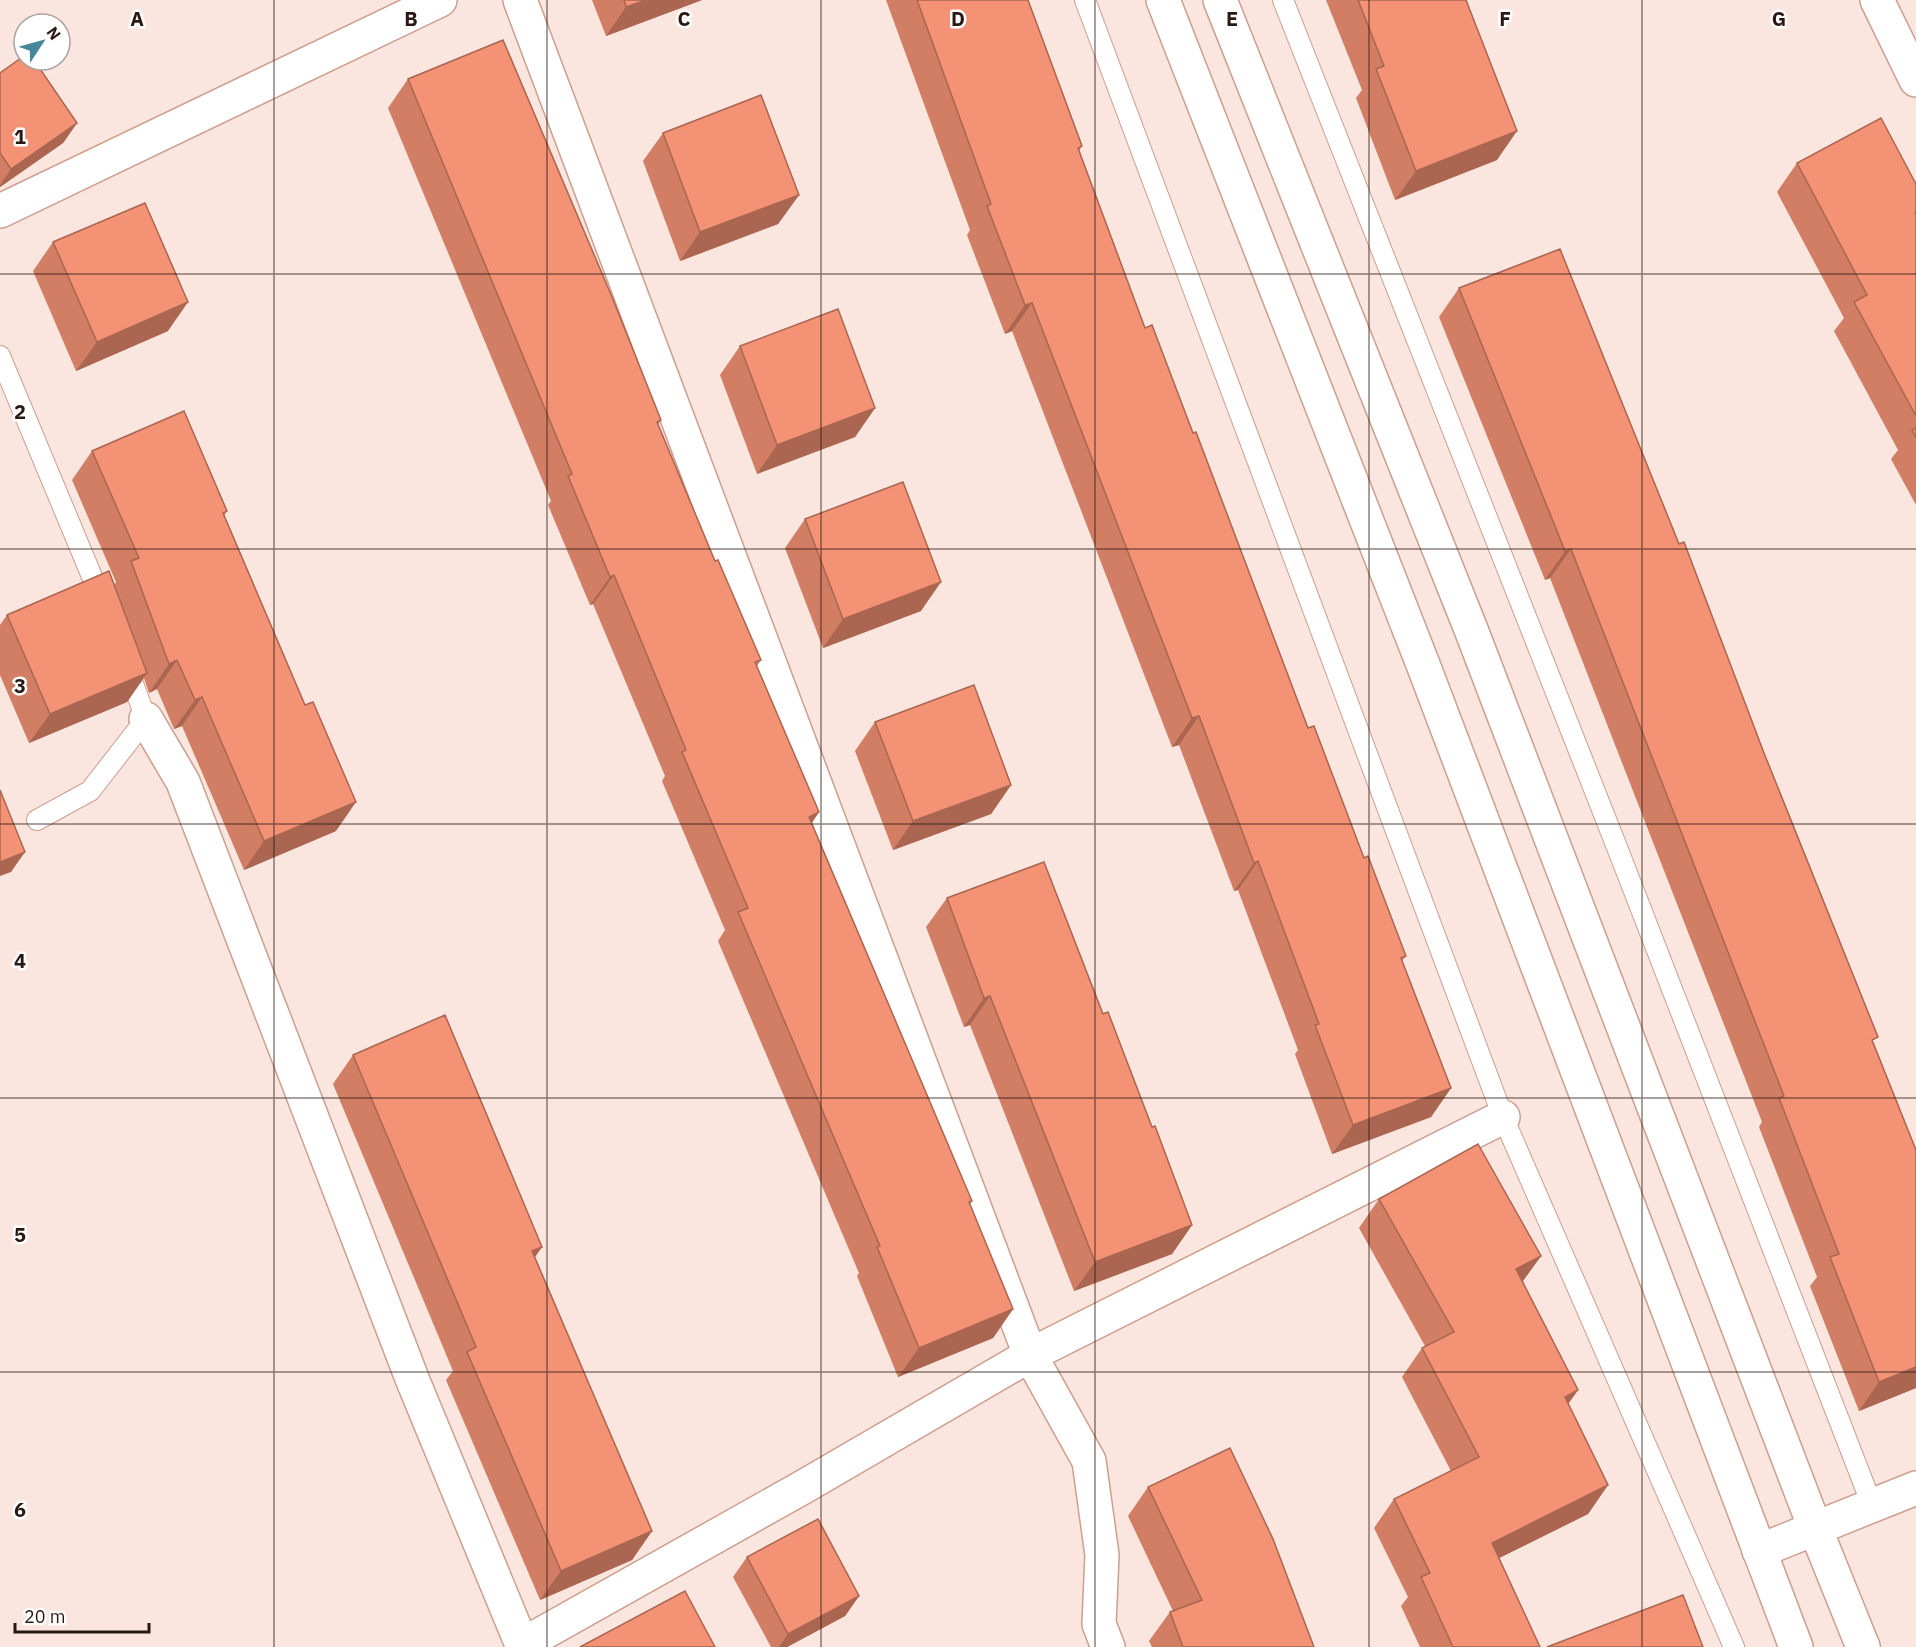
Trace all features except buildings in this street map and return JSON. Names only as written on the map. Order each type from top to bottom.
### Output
[{"type":"street","points":[[0,212],[440,0]]},
{"type":"street","points":[[520,0],[1030,1355],[1089,1461],[1102,1555],[1099,1623],[1108,1647]]},
{"type":"street","points":[[1163,0],[1424,667],[1796,1647]]},
{"type":"street","points":[[1220,0],[1472,632],[1861,1647]]},
{"type":"street","points":[[1877,0],[1916,80]]},
{"type":"street","points":[[146,719],[183,782],[413,1381],[522,1645],[805,1486],[1030,1355],[1503,1117]]},
{"type":"street","points":[[1759,1551],[1916,1488]]},
{"type":"lane","points":[[1085,0],[1503,1117],[1734,1647]]},
{"type":"lane","points":[[1283,0],[1620,855],[1872,1505]]},
{"type":"lane","points":[[0,356],[110,621]]},
{"type":"lane","points":[[37,820],[90,791],[146,719],[122,654]]}]
